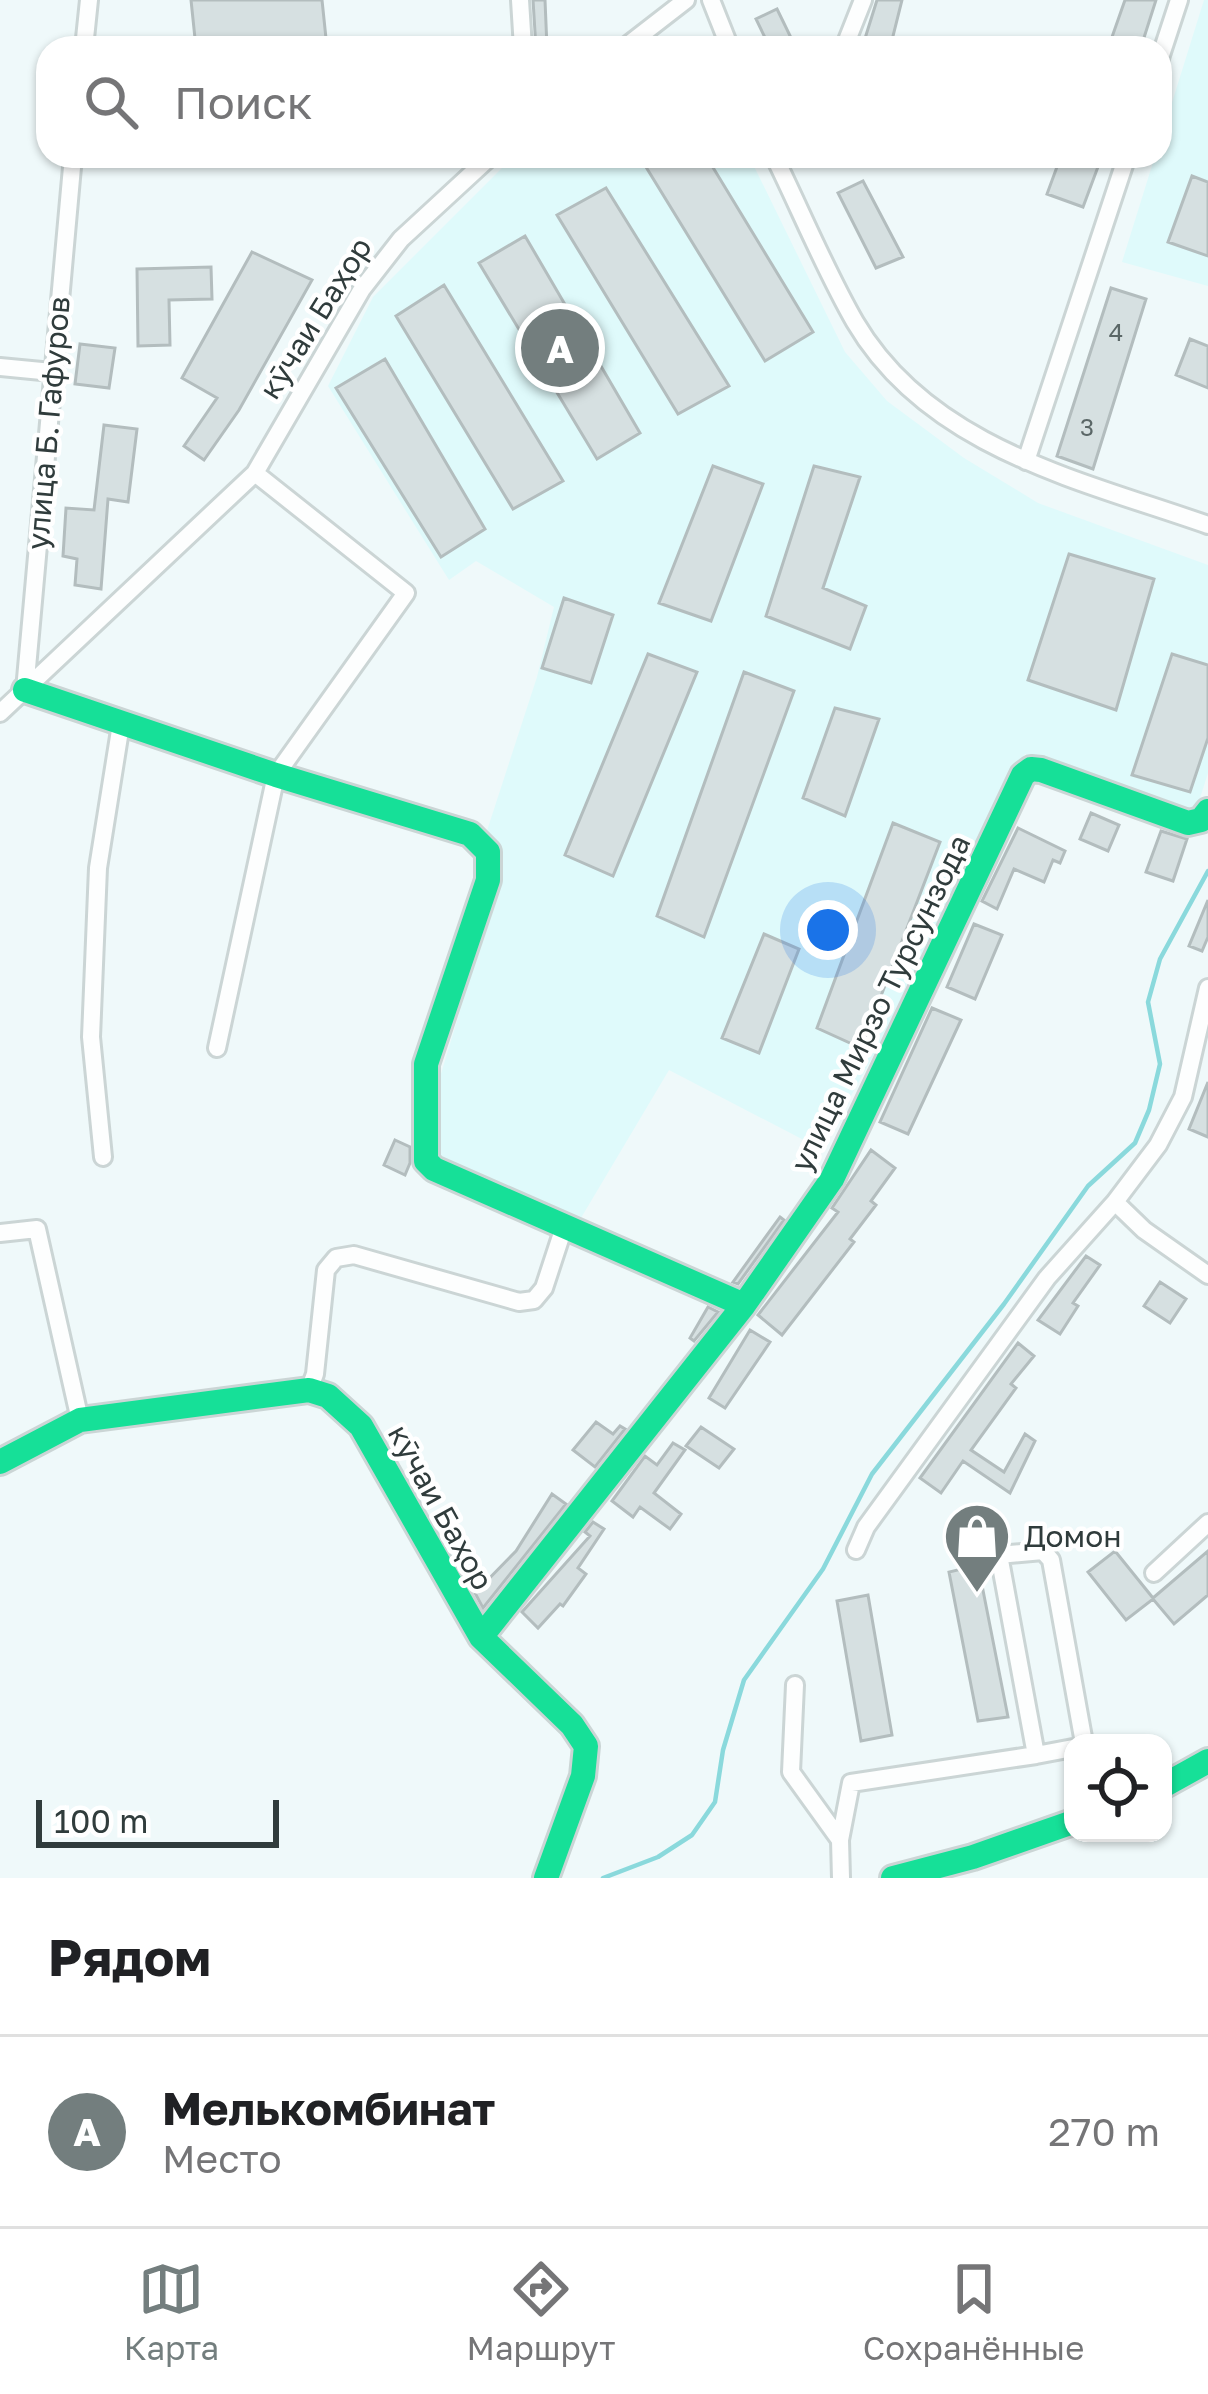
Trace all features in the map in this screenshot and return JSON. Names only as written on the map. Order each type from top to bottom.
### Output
[{"type":"street","points":[[85,36],[89,0]]},
{"type":"street","points":[[520,0],[522,36]]},
{"type":"street","points":[[640,36],[686,0]]},
{"type":"street","points":[[710,0],[725,36]]},
{"type":"street","points":[[849,36],[863,0]]},
{"type":"street","points":[[1167,36],[1179,0]]},
{"type":"street","name":"улица Б. Гафуров","points":[[25,690],[72,168]]},
{"type":"street","name":"кӯчаи Баҳор","points":[[0,712],[255,473],[362,289],[400,239],[478,168]]},
{"type":"street","points":[[780,168],[857,325],[911,393],[962,431],[1026,461],[1208,525]]},
{"type":"street","points":[[1026,461],[1123,168]]},
{"type":"street","points":[[0,367],[52,372]]},
{"type":"street","points":[[217,1048],[276,775],[406,593],[255,473]]},
{"type":"street","points":[[25,690],[470,835],[488,853],[488,880],[427,1064],[424,1152],[434,1169],[744,1305]]},
{"type":"street","points":[[103,1157],[92,1037],[98,868],[121,724]]},
{"type":"street","name":"улица Мирзо Турсунзода","points":[[481,1637],[744,1305],[832,1179],[1022,775],[1040,770],[1188,823],[1201,820],[1208,811]]},
{"type":"street","points":[[856,1550],[866,1527],[1047,1279],[1158,1145],[1183,1097],[1208,988]]},
{"type":"street","points":[[1115,1202],[1144,1230],[1208,1275]]},
{"type":"street","points":[[0,1462],[80,1420],[309,1390],[326,1270],[336,1258],[354,1255],[519,1302],[535,1300],[544,1288],[565,1223]]},
{"type":"street","points":[[0,1233],[37,1229],[80,1420]]},
{"type":"street","name":"кӯчаи Баҳор","points":[[309,1390],[328,1396],[362,1426],[481,1637],[572,1725],[586,1746],[583,1776],[546,1878]]},
{"type":"street","points":[[1154,1573],[1208,1523]]},
{"type":"street","points":[[1036,1754],[1000,1555],[1043,1551],[1051,1560],[1082,1734]]},
{"type":"street","points":[[795,1685],[791,1772],[840,1840]]},
{"type":"street","points":[[841,1878],[840,1840],[850,1783],[1064,1749]]},
{"type":"street","points":[[1172,1781],[1208,1761]]},
{"type":"street","points":[[893,1878],[1064,1825]]},
{"type":"shaded area","points":[[1204,0],[1208,0],[1208,286],[1122,262],[1151,168],[1172,168],[1172,103]]},
{"type":"shaded area","points":[[502,168],[755,168],[845,352],[887,401],[964,458],[1038,503],[1208,565],[1208,773],[1195,814],[1025,754],[906,998],[821,1149],[669,1070],[578,1223],[433,1158],[434,1097],[503,868],[482,846],[537,677],[554,607],[476,561],[449,580],[328,386],[373,297]]},
{"type":"building","points":[[191,0],[322,0],[326,36],[195,36]]},
{"type":"building","points":[[533,0],[545,0],[546,36],[535,36]]},
{"type":"building","points":[[877,0],[902,0],[893,36],[866,36]]},
{"type":"building","points":[[1125,0],[1156,0],[1145,36],[1112,36]]},
{"type":"building","points":[[777,9],[790,36],[764,36],[756,19]]},
{"type":"building","points":[[647,168],[713,168],[813,332],[765,361]]},
{"type":"building","points":[[1057,168],[1098,168],[1083,207],[1047,194]]},
{"type":"building","points":[[1192,176],[1208,182],[1208,256],[1168,242]]},
{"type":"building","points":[[863,181],[903,257],[876,268],[838,193]]},
{"type":"building","points":[[606,188],[729,386],[678,414],[557,215]]},
{"type":"building","points":[[525,236],[640,433],[597,459],[479,263]]},
{"type":"building","points":[[252,252],[312,280],[239,410],[204,460],[184,446],[217,398],[182,378]]},
{"type":"building","points":[[211,267],[212,299],[169,300],[170,345],[138,346],[137,269]]},
{"type":"building","points":[[444,285],[563,481],[513,509],[396,316]]},
{"type":"building","points":[[1111,288],[1146,299],[1093,469],[1057,456]]},
{"type":"building","points":[[1190,339],[1208,346],[1208,388],[1176,375]]},
{"type":"building","points":[[80,344],[115,348],[109,388],[75,384]]},
{"type":"building","points":[[385,359],[485,529],[441,557],[336,388]]},
{"type":"building","points":[[104,425],[137,429],[128,502],[108,499],[101,589],[75,585],[77,559],[63,556],[66,508],[94,510]]},
{"type":"building","points":[[713,466],[763,484],[711,621],[659,603]]},
{"type":"building","points":[[814,466],[860,477],[823,588],[866,606],[850,649],[766,616]]},
{"type":"building","points":[[1069,554],[1154,579],[1116,710],[1028,680]]},
{"type":"building","points":[[564,598],[613,615],[591,683],[542,668]]},
{"type":"building","points":[[648,654],[697,672],[613,876],[565,855]]},
{"type":"building","points":[[1172,654],[1208,665],[1208,738],[1190,792],[1132,775]]},
{"type":"building","points":[[744,672],[794,691],[704,937],[657,916]]},
{"type":"building","points":[[835,708],[879,719],[845,816],[803,798]]},
{"type":"building","points":[[1091,813],[1119,825],[1108,851],[1080,839]]},
{"type":"building","points":[[893,823],[940,842],[861,1048],[817,1028]]},
{"type":"building","points":[[1018,828],[1065,851],[1060,863],[1053,860],[1044,882],[1014,869],[997,909],[982,901]]},
{"type":"building","points":[[1161,831],[1187,839],[1173,881],[1146,872]]},
{"type":"building","points":[[1208,900],[1208,937],[1202,951],[1189,946]]},
{"type":"building","points":[[974,924],[1002,935],[975,999],[947,987]]},
{"type":"building","points":[[764,934],[799,949],[759,1053],[722,1038]]},
{"type":"building","points":[[932,1008],[961,1020],[908,1134],[880,1122]]},
{"type":"building","points":[[1208,1082],[1208,1137],[1189,1129]]},
{"type":"building","points":[[395,1140],[410,1147],[405,1175],[384,1165]]},
{"type":"building","points":[[871,1150],[895,1168],[871,1201],[876,1205],[850,1239],[854,1242],[782,1335],[758,1315],[838,1212],[832,1208]]},
{"type":"building","points":[[780,1217],[784,1220],[738,1284],[733,1282]]},
{"type":"building","points":[[1086,1256],[1100,1265],[1073,1303],[1078,1306],[1060,1334],[1038,1320]]},
{"type":"building","points":[[1160,1282],[1186,1299],[1170,1323],[1144,1306]]},
{"type":"building","points":[[708,1307],[718,1312],[694,1341],[690,1338]]},
{"type":"building","points":[[750,1330],[770,1342],[725,1408],[709,1398]]},
{"type":"building","points":[[1018,1343],[1034,1356],[971,1450],[1004,1472],[1025,1434],[1035,1441],[1010,1493],[963,1461],[941,1493],[920,1478]]},
{"type":"building","points":[[596,1422],[613,1434],[620,1426],[625,1429],[595,1467],[573,1450]]},
{"type":"building","points":[[701,1427],[734,1449],[719,1468],[686,1446]]},
{"type":"building","points":[[673,1443],[685,1450],[654,1493],[681,1514],[670,1529],[640,1507],[633,1517],[612,1501],[645,1456],[657,1465]]},
{"type":"building","points":[[552,1494],[566,1504],[483,1608],[475,1593],[516,1551]]},
{"type":"building","points":[[593,1522],[604,1529],[578,1568],[586,1574],[563,1606],[538,1628],[522,1612],[590,1536],[585,1532]]},
{"type":"building","points":[[1115,1551],[1153,1598],[1208,1551],[1208,1595],[1174,1624],[1153,1599],[1126,1620],[1088,1572]]},
{"type":"building","points":[[978,1565],[1008,1717],[978,1721],[949,1572]]},
{"type":"building","points":[[868,1595],[892,1735],[861,1741],[837,1601]]},
{"type":"waterway","points":[[603,1878],[658,1857],[692,1835],[715,1802],[723,1750],[744,1680],[823,1569],[872,1474],[1004,1304],[1088,1186],[1135,1143],[1160,1064],[1148,1002],[1160,959],[1208,871]]},
{"type":"traffic: fast","points":[[25,690],[470,834],[488,852],[488,880],[426,1064],[426,1161],[434,1169],[744,1305]]},
{"type":"traffic: fast","points":[[481,1637],[744,1305],[832,1179],[1023,775],[1031,769],[1041,770],[1188,823],[1201,820],[1208,811]]},
{"type":"traffic: fast","points":[[0,1462],[80,1420],[309,1390],[328,1396],[361,1426],[481,1637],[572,1725],[586,1746],[583,1776],[546,1878]]},
{"type":"traffic: fast","points":[[1172,1781],[1208,1761]]},
{"type":"traffic: fast","points":[[893,1878],[1064,1825]]},
{"type":"place","name":"Мелькомбинат","points":[[560,348]]},
{"type":"place","name":"Домон","points":[[977,1595]]}]
